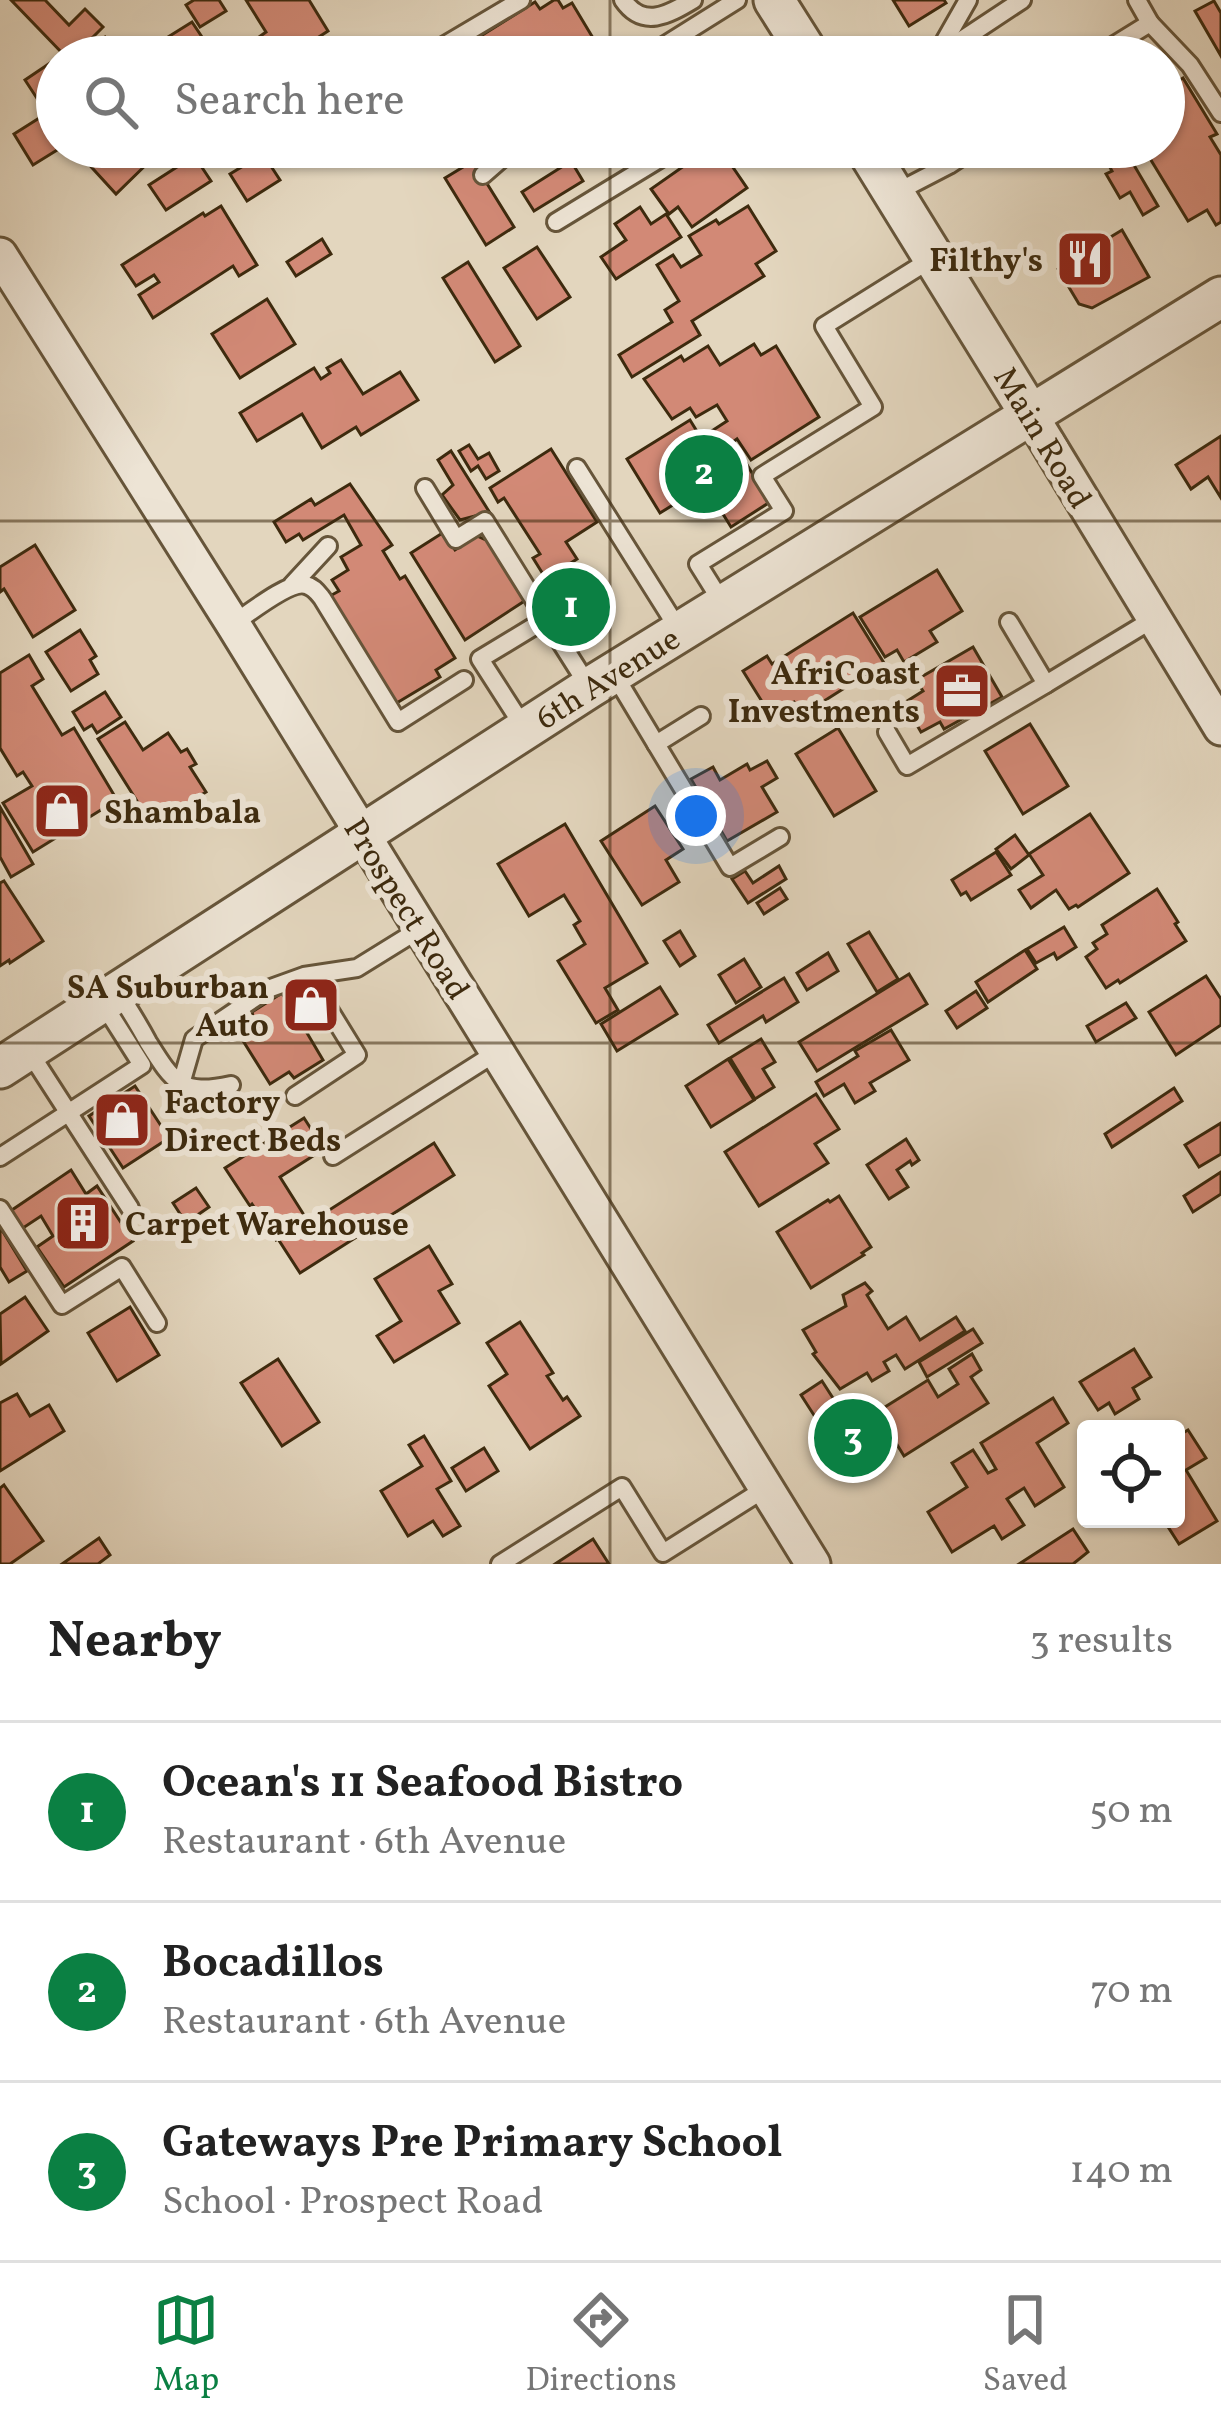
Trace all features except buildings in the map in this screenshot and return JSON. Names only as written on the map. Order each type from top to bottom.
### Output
[{"type":"street","points":[[774,0],[797,36]]},
{"type":"street","name":"Main Road","points":[[878,168],[1221,728]]},
{"type":"street","name":"Prospect Road","points":[[0,255],[813,1564]]},
{"type":"street","name":"6th Avenue","points":[[14,1058],[680,631],[1221,297]]},
{"type":"lane","points":[[460,36],[521,0]]},
{"type":"lane","points":[[622,0],[634,13],[650,18],[693,0]]},
{"type":"lane","points":[[680,36],[737,0]]},
{"type":"lane","points":[[948,36],[968,0]]},
{"type":"lane","points":[[968,36],[1022,0]]},
{"type":"lane","points":[[1137,0],[1163,36]]},
{"type":"lane","points":[[1128,36],[1150,22]]},
{"type":"lane","points":[[1185,60],[1221,113]]},
{"type":"lane","points":[[483,175],[491,168]]},
{"type":"lane","points":[[556,222],[645,168]]},
{"type":"lane","points":[[894,193],[944,168]]},
{"type":"lane","points":[[723,604],[698,564],[784,511],[762,476],[873,407],[824,326],[934,258]]},
{"type":"lane","points":[[577,468],[680,631]]},
{"type":"lane","points":[[425,488],[456,539],[485,521],[546,619],[656,744],[730,867],[780,836]]},
{"type":"lane","points":[[232,624],[292,585],[328,546]]},
{"type":"lane","points":[[292,585],[306,584],[318,592],[398,722],[464,680]]},
{"type":"lane","points":[[887,733],[907,766],[1155,618]]},
{"type":"lane","points":[[525,729],[480,659],[546,619]]},
{"type":"lane","points":[[1009,622],[1046,684]]},
{"type":"lane","points":[[656,744],[701,716]]},
{"type":"lane","points":[[181,1084],[194,1039],[268,989],[304,976],[357,968],[420,929]]},
{"type":"lane","points":[[295,1096],[358,1055],[325,1003],[323,974]]},
{"type":"lane","points":[[110,997],[169,1076],[181,1084],[208,1089],[231,1085]]},
{"type":"lane","points":[[0,1157],[142,1065],[110,997]]},
{"type":"lane","points":[[333,1156],[496,1052]]},
{"type":"lane","points":[[14,1058],[68,1113],[130,1208]]},
{"type":"lane","points":[[0,1209],[62,1305],[122,1267],[157,1322]]},
{"type":"lane","points":[[500,1564],[622,1487],[663,1553],[766,1488]]},
{"type":"place","name":"Filthy's","points":[[1085,259]]},
{"type":"place","name":"Bocadillos","points":[[704,474]]},
{"type":"place","name":"Ocean's 11 Seafood Bistro","points":[[571,607]]},
{"type":"place","name":"AfriCoast Investments","points":[[962,691]]},
{"type":"place","name":"Shambala","points":[[62,811]]},
{"type":"place","name":"SA Suburban Auto","points":[[311,1005]]},
{"type":"place","name":"Factory Direct Beds","points":[[122,1120]]},
{"type":"place","name":"Carpet Warehouse","points":[[83,1223]]},
{"type":"place","name":"Gateways Pre Primary School","points":[[853,1438]]}]
